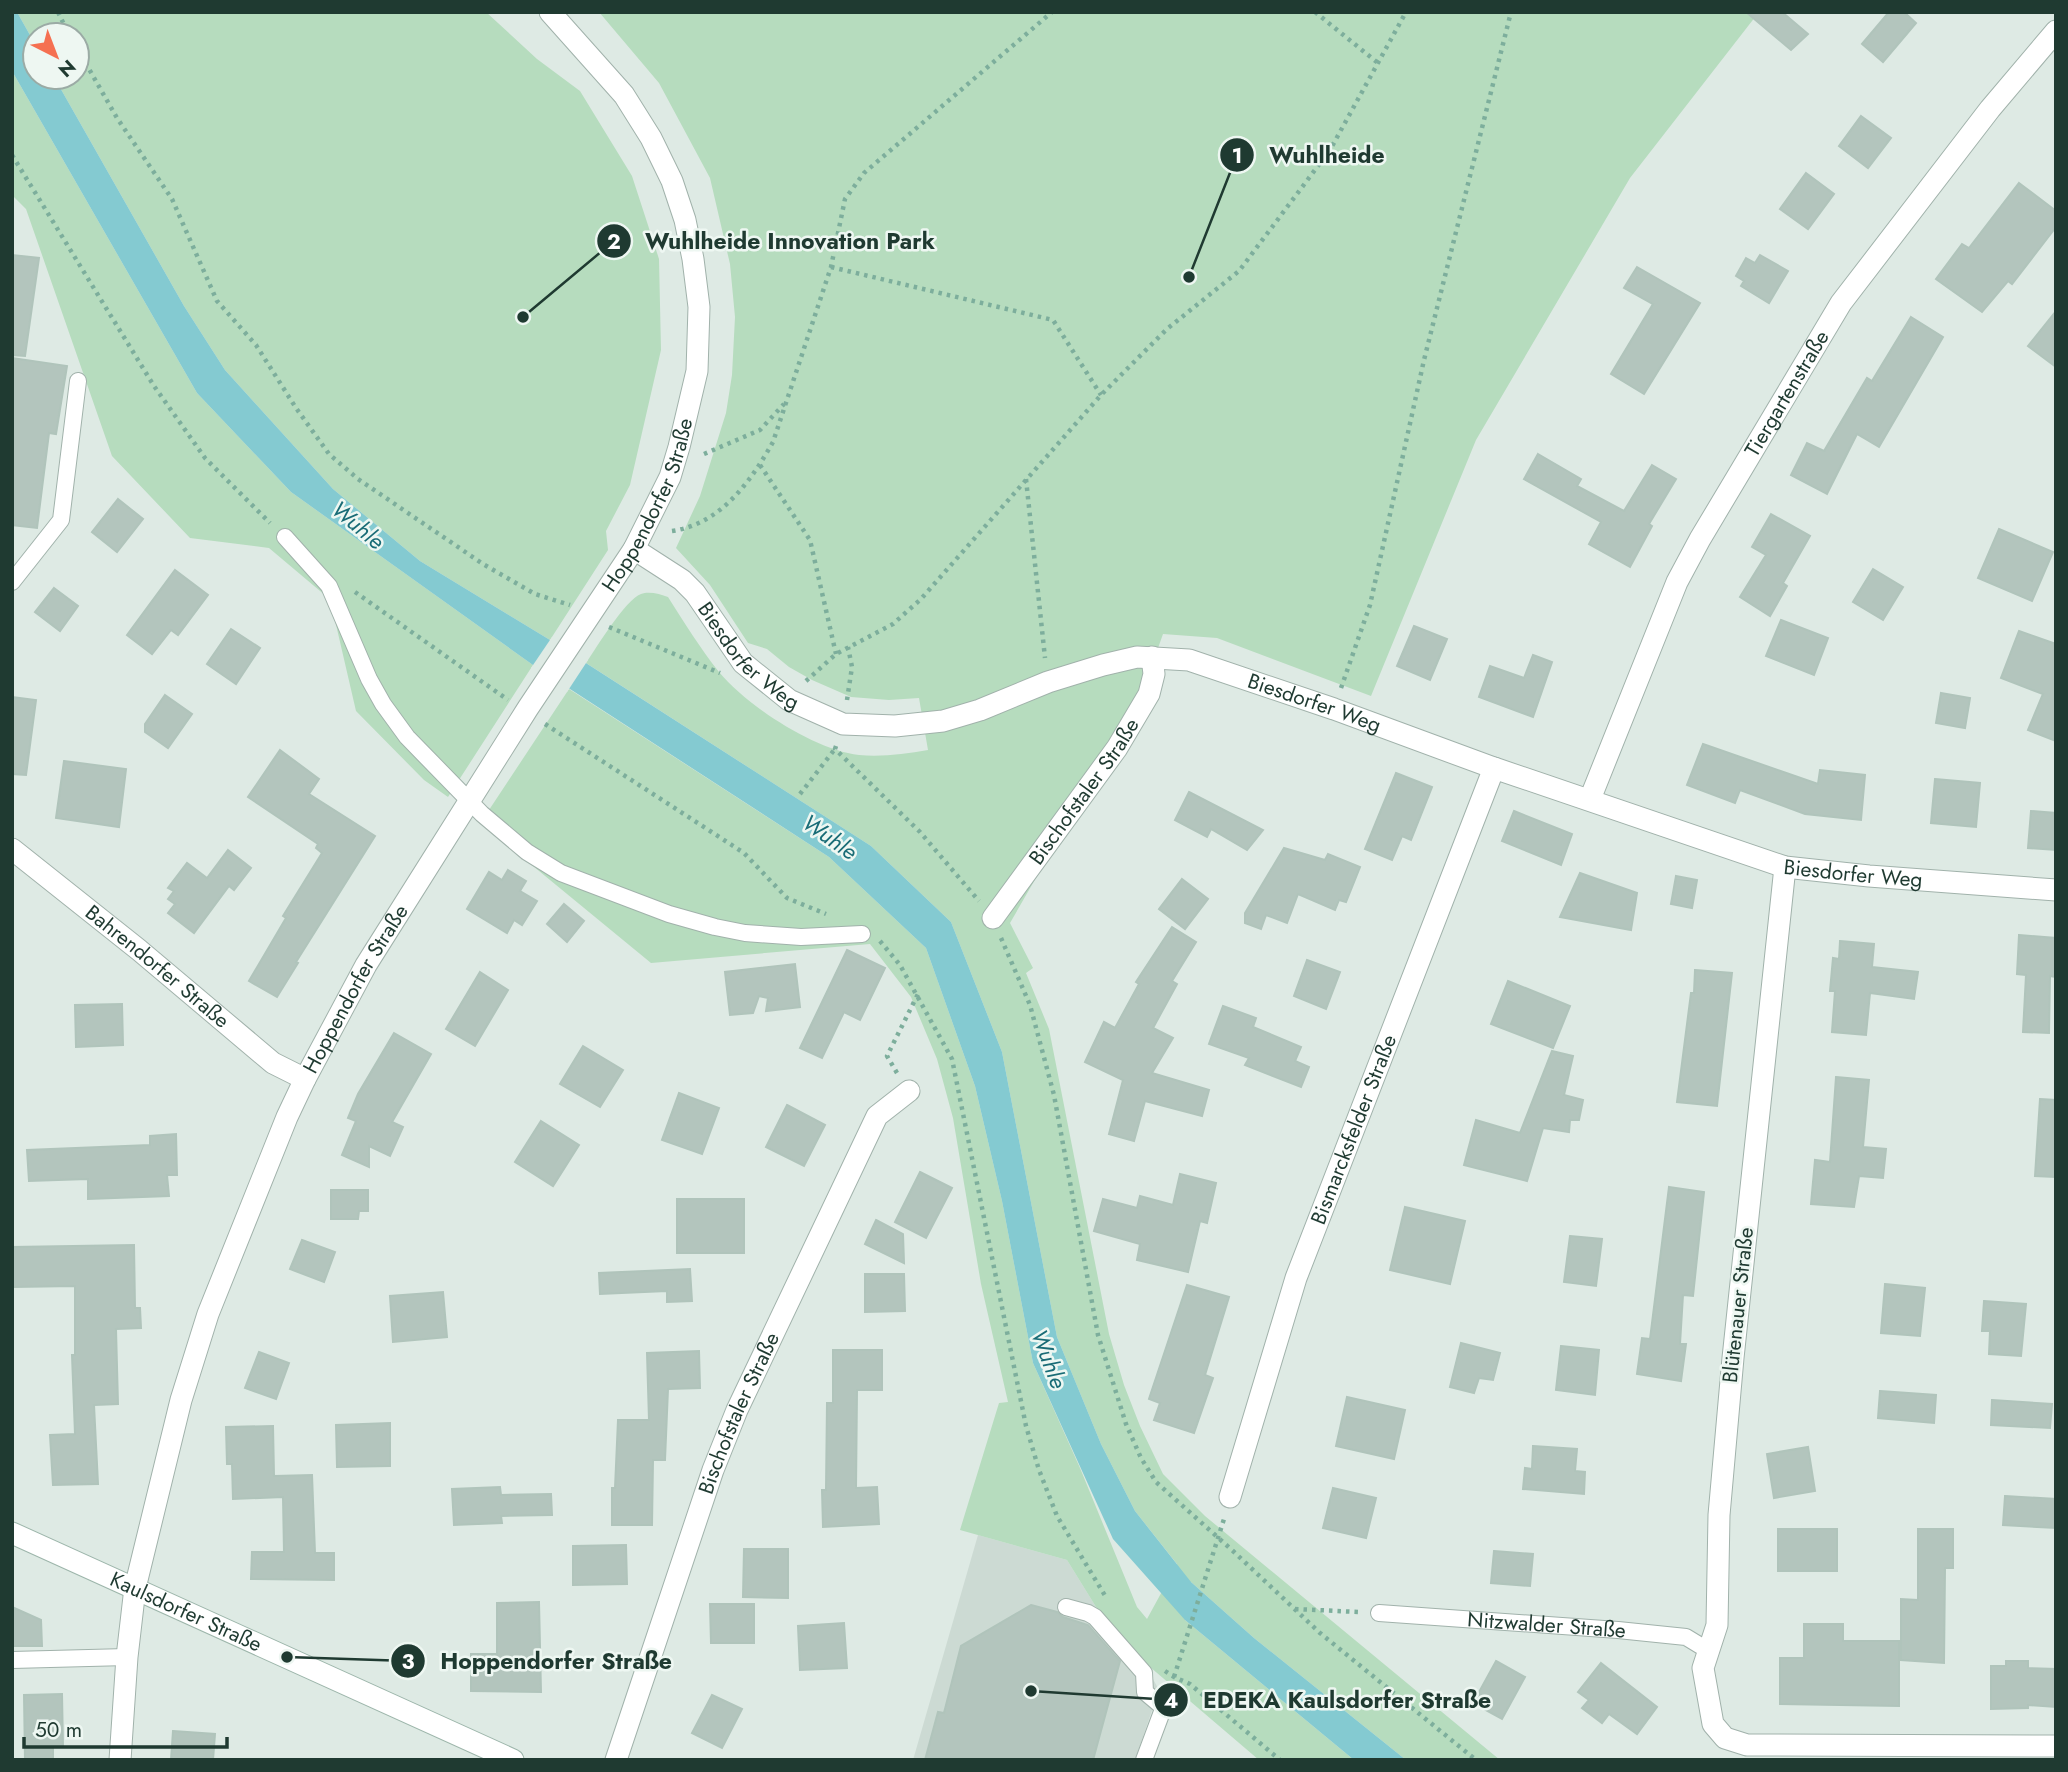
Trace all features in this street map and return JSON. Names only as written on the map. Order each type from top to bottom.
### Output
[{"type":"street","name":"Hoppendorfer Straße","points":[[120,1760],[135,1588],[181,1400],[208,1314],[238,1235],[305,1079],[366,965],[634,549],[670,477],[680,447],[696,371],[699,307],[694,259],[685,220],[672,181],[651,138],[624,95],[550,12]]},
{"type":"street","name":"Tiergartenstraße","points":[[1590,799],[1677,582],[1841,303],[1990,109],[2056,32]]},
{"type":"street","name":"Biesdorfer Weg","points":[[634,549],[682,580],[695,593],[743,663],[789,700],[843,724],[895,726],[943,721],[980,710],[1048,682],[1136,657],[1189,660],[1217,667],[1494,768],[1786,867],[2056,890]]},
{"type":"street","name":"Bischofstaler Straße","points":[[993,918],[1117,748],[1149,694],[1154,674],[1152,657]]},
{"type":"street","name":"Bismarcksfelder Straße","points":[[1230,1497],[1296,1278],[1494,768]]},
{"type":"street","name":"Bahrendorfer Straße","points":[[12,849],[139,950],[273,1063],[305,1079]]},
{"type":"street","name":"Blütenauer Straße","points":[[1786,867],[1731,1377],[1719,1515],[1717,1625],[1703,1668],[1713,1724],[1725,1738],[1747,1745],[2056,1746]]},
{"type":"street","name":"Bischofstaler Straße","points":[[617,1760],[713,1470],[737,1410],[877,1116],[908,1091]]},
{"type":"street","name":"Kaulsdorfer Straße","points":[[12,1532],[513,1760]]},
{"type":"lane","points":[[12,582],[61,520],[78,381]]},
{"type":"lane","points":[[285,537],[329,586],[353,646],[383,704],[407,737],[482,814],[527,852],[561,873],[669,914],[715,927],[745,933],[801,937],[862,934]]},
{"type":"lane","points":[[1066,1607],[1096,1618],[1144,1673],[1145,1692],[1165,1704],[1144,1760]]},
{"type":"lane","name":"Nitzwalder Straße","points":[[1379,1614],[1686,1637],[1709,1651]]},
{"type":"lane","points":[[12,1660],[127,1657]]},
{"type":"path","points":[[673,531],[702,523],[722,509],[738,494],[773,442],[831,267],[845,199],[864,173],[916,126],[1017,45],[1052,12]]},
{"type":"path","points":[[1315,12],[1378,63]]},
{"type":"path","points":[[789,700],[836,654],[893,624],[921,599],[1101,395],[1167,328],[1239,271],[1330,150],[1406,12]]},
{"type":"path","points":[[1334,709],[1370,605],[1424,360],[1511,12]]},
{"type":"path","points":[[91,72],[117,118],[172,199],[217,301],[256,345],[329,454],[358,478],[483,564],[535,594],[728,676]]},
{"type":"path","points":[[12,155],[154,386],[205,458],[285,537]]},
{"type":"path","points":[[831,267],[1053,320],[1101,395]]},
{"type":"path","points":[[704,454],[760,430],[788,400]]},
{"type":"path","points":[[760,465],[810,540],[836,654]]},
{"type":"path","points":[[1026,478],[1048,682]]},
{"type":"path","points":[[351,588],[528,711],[744,853],[787,898],[853,925],[862,934],[878,939],[900,965],[952,1059],[1026,1426],[1039,1470],[1057,1516],[1109,1602]]},
{"type":"path","points":[[800,794],[835,749],[843,724],[852,667],[848,647]]},
{"type":"path","points":[[835,749],[920,832],[993,918],[1030,1005],[1054,1095],[1098,1335],[1126,1424],[1141,1458],[1156,1482],[1320,1633],[1476,1760]]},
{"type":"path","points":[[908,1091],[887,1056],[918,995]]},
{"type":"path","points":[[1174,1677],[1219,1538]]},
{"type":"path","points":[[1294,1609],[1379,1614]]},
{"type":"path","points":[[1163,1669],[1190,1684],[1280,1760]]},
{"type":"shaded area","points":[[978,1535],[1067,1560],[1096,1607],[1143,1661],[1159,1690],[1135,1760],[913,1760]]},
{"type":"green space","points":[[17,12],[486,12],[537,59],[580,91],[632,176],[659,259],[661,350],[630,485],[606,531],[608,550],[550,640],[420,561],[333,489],[225,370],[184,306],[62,91],[91,91],[91,21],[22,21]]},
{"type":"green space","points":[[599,12],[1759,12],[1630,178],[1476,440],[1371,696],[1217,638],[1163,634],[1141,696],[1010,923],[1033,968],[1026,973],[1049,1029],[1109,1334],[1124,1385],[1163,1474],[1205,1516],[1500,1760],[1406,1760],[1254,1638],[1191,1582],[1185,1620],[1354,1760],[1259,1760],[1143,1661],[1096,1607],[1067,1560],[960,1530],[999,1403],[1008,1402],[981,1284],[953,1118],[937,1059],[911,997],[870,944],[651,963],[489,830],[495,817],[489,810],[569,689],[829,857],[926,948],[975,1086],[1002,1201],[1033,1363],[1137,1607],[1147,1619],[1177,1564],[1135,1511],[1101,1444],[1057,1337],[1002,1052],[951,922],[871,846],[586,663],[634,598],[644,593],[658,594],[668,597],[705,654],[731,685],[764,712],[803,736],[822,745],[859,755],[894,755],[928,750],[919,698],[889,700],[851,697],[789,667],[767,649],[748,643],[710,585],[676,548],[700,496],[726,413],[732,375],[735,317],[730,264],[710,178],[659,83]]},
{"type":"green space","points":[[12,71],[21,91],[23,91],[197,393],[291,492],[533,665],[448,797],[424,780],[356,711],[334,616],[326,596],[269,548],[190,538],[112,456],[26,209],[12,195]]},
{"type":"water","points":[[12,12],[17,12],[22,21],[21,87],[12,71]]},
{"type":"water","name":"Wuhle","points":[[23,91],[62,91],[184,306],[225,370],[333,489],[420,561],[550,640],[871,846],[951,922],[1002,1052],[1057,1337],[1101,1444],[1135,1511],[1191,1582],[1254,1638],[1406,1760],[1354,1760],[1185,1620],[1113,1539],[1033,1363],[1002,1201],[975,1086],[926,948],[829,857],[533,665],[291,492],[197,393]]},
{"type":"pier","points":[[552,637],[588,660],[567,692],[531,668]]},
{"type":"building","points":[[1746,12],[1782,12],[1808,34],[1791,50]]},
{"type":"building","points":[[1889,12],[1904,12],[1916,23],[1883,62],[1862,44]]},
{"type":"building","points":[[1861,116],[1891,138],[1868,168],[1839,146]]},
{"type":"building","points":[[1806,173],[1834,194],[1808,229],[1780,209]]},
{"type":"building","points":[[2019,183],[2056,211],[2056,227],[2012,284],[2008,281],[1982,312],[1936,279],[1962,244],[1969,248]]},
{"type":"building","points":[[12,255],[39,258],[25,356],[12,355]]},
{"type":"building","points":[[1760,255],[1788,271],[1769,303],[1741,286],[1744,281],[1736,276],[1746,258],[1755,263]]},
{"type":"building","points":[[1637,267],[1700,303],[1644,394],[1611,374],[1653,304],[1624,288]]},
{"type":"building","points":[[2056,311],[2056,367],[2028,346]]},
{"type":"building","points":[[1911,317],[1943,337],[1879,447],[1857,434],[1827,494],[1791,475],[1807,443],[1824,451],[1867,378],[1872,381]]},
{"type":"building","points":[[12,358],[67,366],[56,434],[49,433],[37,528],[12,525]]},
{"type":"building","points":[[1538,454],[1581,479],[1577,486],[1624,511],[1652,465],[1676,479],[1649,524],[1652,526],[1630,567],[1589,544],[1601,522],[1524,479]]},
{"type":"building","points":[[118,499],[143,519],[117,552],[92,532]]},
{"type":"building","points":[[1771,514],[1810,536],[1783,583],[1787,586],[1770,616],[1740,597],[1766,555],[1752,547]]},
{"type":"building","points":[[1999,529],[2053,552],[2032,601],[1978,578]]},
{"type":"building","points":[[1873,569],[1903,587],[1883,620],[1853,602]]},
{"type":"building","points":[[175,570],[208,595],[178,635],[171,630],[152,654],[127,635]]},
{"type":"building","points":[[54,588],[78,606],[60,631],[35,612]]},
{"type":"building","points":[[1781,620],[1828,638],[1814,675],[1766,656]]},
{"type":"building","points":[[1414,626],[1447,639],[1430,680],[1397,666]]},
{"type":"building","points":[[231,629],[260,648],[236,684],[207,664]]},
{"type":"building","points":[[2019,631],[2056,644],[2056,741],[2028,730],[2043,694],[2001,678]]},
{"type":"building","points":[[1533,655],[1552,662],[1533,717],[1479,697],[1490,666],[1524,678]]},
{"type":"building","points":[[1941,693],[1970,698],[1965,728],[1936,723]]},
{"type":"building","points":[[165,695],[192,714],[168,748],[145,732],[145,724]]},
{"type":"building","points":[[12,697],[36,700],[26,775],[12,774]]},
{"type":"building","points":[[1703,744],[1818,784],[1820,770],[1865,775],[1861,820],[1805,814],[1740,790],[1735,803],[1687,785]]},
{"type":"building","points":[[280,750],[319,779],[309,794],[375,836],[277,997],[249,981],[286,918],[283,916],[322,853],[316,848],[318,844],[248,797]]},
{"type":"building","points":[[64,761],[126,769],[119,827],[56,818]]},
{"type":"building","points":[[1396,773],[1432,787],[1411,840],[1402,836],[1392,860],[1365,849]]},
{"type":"building","points":[[1935,779],[1980,783],[1976,827],[1931,823]]},
{"type":"building","points":[[1189,792],[1263,830],[1247,850],[1211,829],[1207,837],[1175,820]]},
{"type":"building","points":[[1514,811],[1572,834],[1561,865],[1502,841]]},
{"type":"building","points":[[2031,811],[2056,813],[2056,850],[2028,848]]},
{"type":"building","points":[[1284,848],[1325,860],[1328,854],[1360,867],[1346,902],[1339,900],[1335,910],[1298,894],[1287,923],[1266,915],[1261,929],[1245,923],[1245,913]]},
{"type":"building","points":[[228,850],[251,868],[234,890],[229,886],[194,933],[168,913],[175,904],[168,899],[174,891],[168,888],[187,863],[207,878]]},
{"type":"building","points":[[508,870],[526,881],[520,891],[537,901],[522,925],[514,920],[507,933],[467,909],[489,872],[502,880]]},
{"type":"building","points":[[1580,873],[1637,893],[1631,930],[1560,917]]},
{"type":"building","points":[[1676,876],[1697,880],[1692,908],[1671,904]]},
{"type":"building","points":[[1182,879],[1208,899],[1185,929],[1159,909]]},
{"type":"building","points":[[564,904],[584,921],[567,942],[547,924]]},
{"type":"building","points":[[1172,927],[1196,942],[1172,981],[1177,984],[1153,1028],[1173,1038],[1152,1073],[1209,1090],[1202,1116],[1145,1101],[1134,1141],[1109,1134],[1123,1080],[1085,1062],[1104,1022],[1115,1028],[1139,984],[1136,982]]},
{"type":"building","points":[[2019,935],[2056,938],[2056,977],[2050,976],[2049,1033],[2023,1032],[2026,975],[2017,974]]},
{"type":"building","points":[[1840,941],[1874,944],[1872,967],[1918,972],[1914,999],[1870,993],[1866,1035],[1832,1032],[1835,991],[1830,991],[1833,958],[1839,959]]},
{"type":"building","points":[[847,950],[885,968],[860,1020],[844,1012],[822,1058],[800,1048]]},
{"type":"building","points":[[1307,960],[1340,972],[1326,1009],[1294,996]]},
{"type":"building","points":[[795,964],[800,1007],[766,1011],[768,998],[759,996],[753,1013],[730,1015],[725,972]]},
{"type":"building","points":[[1695,970],[1732,973],[1717,1106],[1677,1102],[1691,993],[1694,993]]},
{"type":"building","points":[[480,972],[508,990],[475,1046],[446,1029]]},
{"type":"building","points":[[1508,981],[1570,1006],[1553,1048],[1491,1024]]},
{"type":"building","points":[[122,1004],[123,1045],[76,1047],[75,1005]]},
{"type":"building","points":[[1223,1006],[1256,1018],[1253,1027],[1301,1047],[1295,1061],[1309,1067],[1301,1087],[1245,1065],[1249,1058],[1209,1044]]},
{"type":"building","points":[[394,1033],[431,1054],[392,1122],[403,1127],[390,1156],[369,1146],[369,1167],[342,1155],[356,1121],[348,1118],[358,1094]]},
{"type":"building","points":[[583,1046],[623,1070],[600,1107],[560,1084]]},
{"type":"building","points":[[1552,1051],[1573,1056],[1564,1095],[1583,1100],[1579,1120],[1570,1120],[1569,1132],[1543,1128],[1527,1181],[1464,1165],[1476,1120],[1520,1133]]},
{"type":"building","points":[[1836,1077],[1869,1080],[1863,1147],[1886,1149],[1883,1178],[1859,1176],[1854,1207],[1811,1204],[1815,1160],[1830,1162]]},
{"type":"building","points":[[679,1093],[719,1108],[702,1154],[662,1140]]},
{"type":"building","points":[[2040,1099],[2056,1100],[2055,1177],[2035,1176]]},
{"type":"building","points":[[787,1105],[825,1125],[804,1166],[766,1147]]},
{"type":"building","points":[[541,1121],[579,1145],[553,1186],[515,1162]]},
{"type":"building","points":[[176,1134],[177,1175],[167,1175],[169,1196],[88,1199],[88,1179],[29,1181],[27,1150],[150,1145],[150,1136]]},
{"type":"building","points":[[920,1172],[952,1188],[926,1238],[895,1222]]},
{"type":"building","points":[[1180,1174],[1216,1183],[1207,1223],[1200,1221],[1188,1272],[1137,1260],[1140,1244],[1094,1231],[1103,1199],[1137,1208],[1140,1196],[1173,1205]]},
{"type":"building","points":[[1669,1187],[1704,1192],[1693,1296],[1683,1295],[1680,1344],[1686,1344],[1681,1381],[1637,1374],[1642,1338],[1650,1339]]},
{"type":"building","points":[[331,1190],[368,1190],[368,1211],[359,1211],[358,1219],[331,1219]]},
{"type":"building","points":[[677,1199],[744,1199],[744,1253],[677,1253]]},
{"type":"building","points":[[1405,1207],[1465,1221],[1450,1284],[1390,1270]]},
{"type":"building","points":[[876,1220],[903,1234],[904,1263],[865,1244]]},
{"type":"building","points":[[1570,1236],[1602,1239],[1596,1286],[1564,1282]]},
{"type":"building","points":[[302,1240],[335,1252],[324,1282],[290,1269]]},
{"type":"building","points":[[134,1245],[135,1308],[140,1308],[141,1328],[116,1329],[118,1404],[94,1405],[98,1484],[53,1485],[50,1435],[75,1434],[72,1355],[75,1355],[75,1286],[13,1287],[12,1247]]},
{"type":"building","points":[[690,1269],[692,1301],[667,1302],[667,1291],[600,1294],[599,1273]]},
{"type":"building","points":[[865,1274],[904,1274],[905,1311],[865,1312]]},
{"type":"building","points":[[1885,1284],[1925,1288],[1920,1336],[1881,1333]]},
{"type":"building","points":[[1187,1285],[1229,1297],[1205,1375],[1213,1378],[1194,1433],[1154,1420],[1160,1403],[1149,1399]]},
{"type":"building","points":[[443,1292],[447,1337],[393,1342],[390,1296]]},
{"type":"building","points":[[1984,1301],[2026,1304],[2021,1356],[1989,1354],[1990,1331],[1982,1331]]},
{"type":"building","points":[[1461,1343],[1500,1353],[1493,1380],[1479,1378],[1474,1393],[1450,1387]]},
{"type":"building","points":[[1561,1346],[1599,1350],[1595,1395],[1556,1390]]},
{"type":"building","points":[[833,1350],[882,1350],[882,1390],[857,1390],[856,1488],[877,1487],[879,1524],[823,1527],[822,1490],[826,1490],[827,1403],[833,1403]]},
{"type":"building","points":[[699,1351],[700,1388],[668,1389],[665,1460],[653,1460],[652,1525],[612,1525],[612,1488],[615,1488],[618,1420],[649,1420],[647,1353]]},
{"type":"building","points":[[259,1352],[289,1363],[276,1399],[245,1388]]},
{"type":"building","points":[[1880,1391],[1936,1395],[1934,1423],[1878,1418]]},
{"type":"building","points":[[1347,1397],[1405,1410],[1394,1459],[1336,1446]]},
{"type":"building","points":[[1992,1400],[2052,1404],[2050,1428],[1991,1425]]},
{"type":"building","points":[[390,1423],[390,1466],[337,1467],[336,1425]]},
{"type":"building","points":[[273,1426],[274,1476],[312,1475],[315,1553],[334,1553],[334,1580],[251,1579],[252,1552],[284,1552],[283,1497],[233,1499],[232,1464],[227,1464],[226,1427]]},
{"type":"building","points":[[1533,1446],[1577,1449],[1575,1471],[1585,1472],[1584,1494],[1523,1489],[1525,1468],[1532,1469]]},
{"type":"building","points":[[1808,1447],[1815,1491],[1774,1498],[1767,1454]]},
{"type":"building","points":[[500,1487],[501,1495],[551,1494],[552,1515],[501,1516],[502,1523],[454,1525],[452,1489]]},
{"type":"building","points":[[1333,1488],[1376,1498],[1366,1538],[1323,1528]]},
{"type":"building","points":[[2005,1496],[2056,1499],[2056,1528],[2003,1525]]},
{"type":"building","points":[[1778,1529],[1837,1529],[1837,1571],[1778,1571]]},
{"type":"building","points":[[1918,1529],[1953,1529],[1953,1568],[1945,1568],[1944,1663],[1901,1660],[1901,1599],[1918,1600]]},
{"type":"building","points":[[626,1545],[627,1584],[573,1585],[573,1546]]},
{"type":"building","points":[[744,1549],[788,1549],[788,1598],[743,1597]]},
{"type":"building","points":[[1494,1551],[1533,1554],[1530,1586],[1491,1583]]},
{"type":"building","points":[[539,1602],[541,1692],[471,1691],[471,1654],[497,1654],[497,1603]]},
{"type":"building","points":[[710,1604],[754,1604],[754,1643],[711,1643]]},
{"type":"building","points":[[1031,1605],[1088,1625],[1120,1661],[1093,1760],[925,1760],[938,1712],[944,1713],[961,1646]]},
{"type":"building","points":[[12,1607],[41,1620],[42,1646],[12,1646]]},
{"type":"building","points":[[844,1623],[847,1668],[800,1670],[798,1626]]},
{"type":"building","points":[[1804,1624],[1843,1624],[1843,1641],[1899,1641],[1899,1706],[1780,1704],[1780,1658],[1804,1658]]},
{"type":"building","points":[[1496,1661],[1525,1677],[1502,1719],[1473,1703]]},
{"type":"building","points":[[2006,1661],[2028,1661],[2028,1668],[2056,1669],[2056,1707],[2028,1705],[2028,1708],[1991,1709],[1991,1666],[2006,1666]]},
{"type":"building","points":[[1601,1663],[1657,1707],[1637,1734],[1609,1714],[1602,1723],[1582,1708],[1589,1700],[1578,1692]]},
{"type":"building","points":[[62,1694],[63,1747],[53,1747],[53,1760],[25,1760],[24,1695]]},
{"type":"building","points":[[712,1695],[742,1709],[722,1748],[692,1733]]},
{"type":"building","points":[[173,1731],[215,1734],[213,1760],[171,1760]]},
{"type":"place","name":"Wuhlheide","points":[[1189,277]]},
{"type":"place","name":"Wuhlheide Innovation Park","points":[[523,317]]},
{"type":"place","name":"Hoppendorfer Straße","points":[[287,1657]]},
{"type":"place","name":"EDEKA Kaulsdorfer Straße","points":[[1031,1691]]}]
